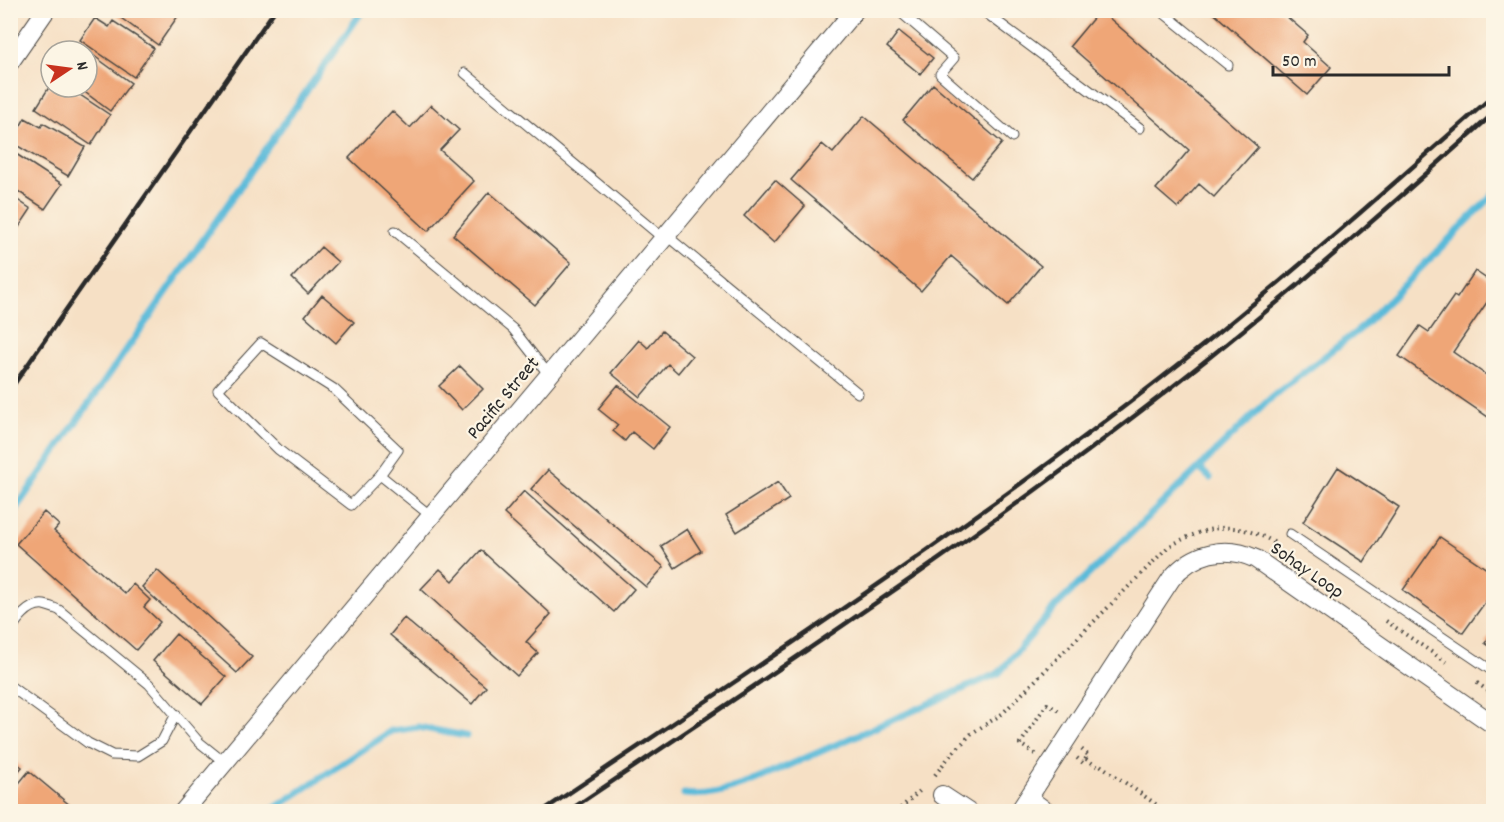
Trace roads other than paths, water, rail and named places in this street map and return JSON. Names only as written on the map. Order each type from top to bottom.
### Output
[{"type":"street","points":[[10,62],[46,10]]},
{"type":"street","name":"Pacific Street","points":[[183,812],[855,10]]},
{"type":"street","name":"Sohay Loop","points":[[1024,805],[1171,579],[1190,560],[1217,552],[1239,553],[1256,559],[1494,725]]},
{"type":"street","points":[[942,795],[968,812]]},
{"type":"street","points":[[1024,805],[1047,812]]},
{"type":"lane","points":[[898,10],[954,58],[940,74],[1012,137]]},
{"type":"lane","points":[[982,10],[1140,128]]},
{"type":"lane","points":[[1161,10],[1228,65]]},
{"type":"lane","points":[[465,73],[858,393]]},
{"type":"lane","points":[[395,231],[513,329],[549,375]]},
{"type":"lane","points":[[261,343],[334,388],[398,450],[380,475],[351,505],[279,450],[218,390],[261,343]]},
{"type":"lane","points":[[380,475],[431,516]]},
{"type":"lane","points":[[1290,534],[1494,672]]},
{"type":"lane","points":[[10,633],[27,610],[41,604],[59,609],[149,684],[199,742],[224,762]]},
{"type":"lane","points":[[10,686],[88,743],[112,754],[138,756],[162,741],[176,714]]},
{"type":"waterway","points":[[10,517],[363,10]]},
{"type":"waterway","points":[[684,794],[710,794],[751,782],[999,673],[1055,607],[1272,397],[1360,329],[1494,194]]},
{"type":"waterway","points":[[1199,468],[1210,478]]},
{"type":"waterway","points":[[269,812],[391,731],[418,727],[466,736]]},
{"type":"railway","points":[[10,390],[275,10]]},
{"type":"railway","points":[[541,812],[877,585],[1042,468],[1203,345],[1277,284],[1494,95]]},
{"type":"railway","points":[[567,812],[812,647],[1054,477],[1247,328],[1389,207],[1494,113]]}]
